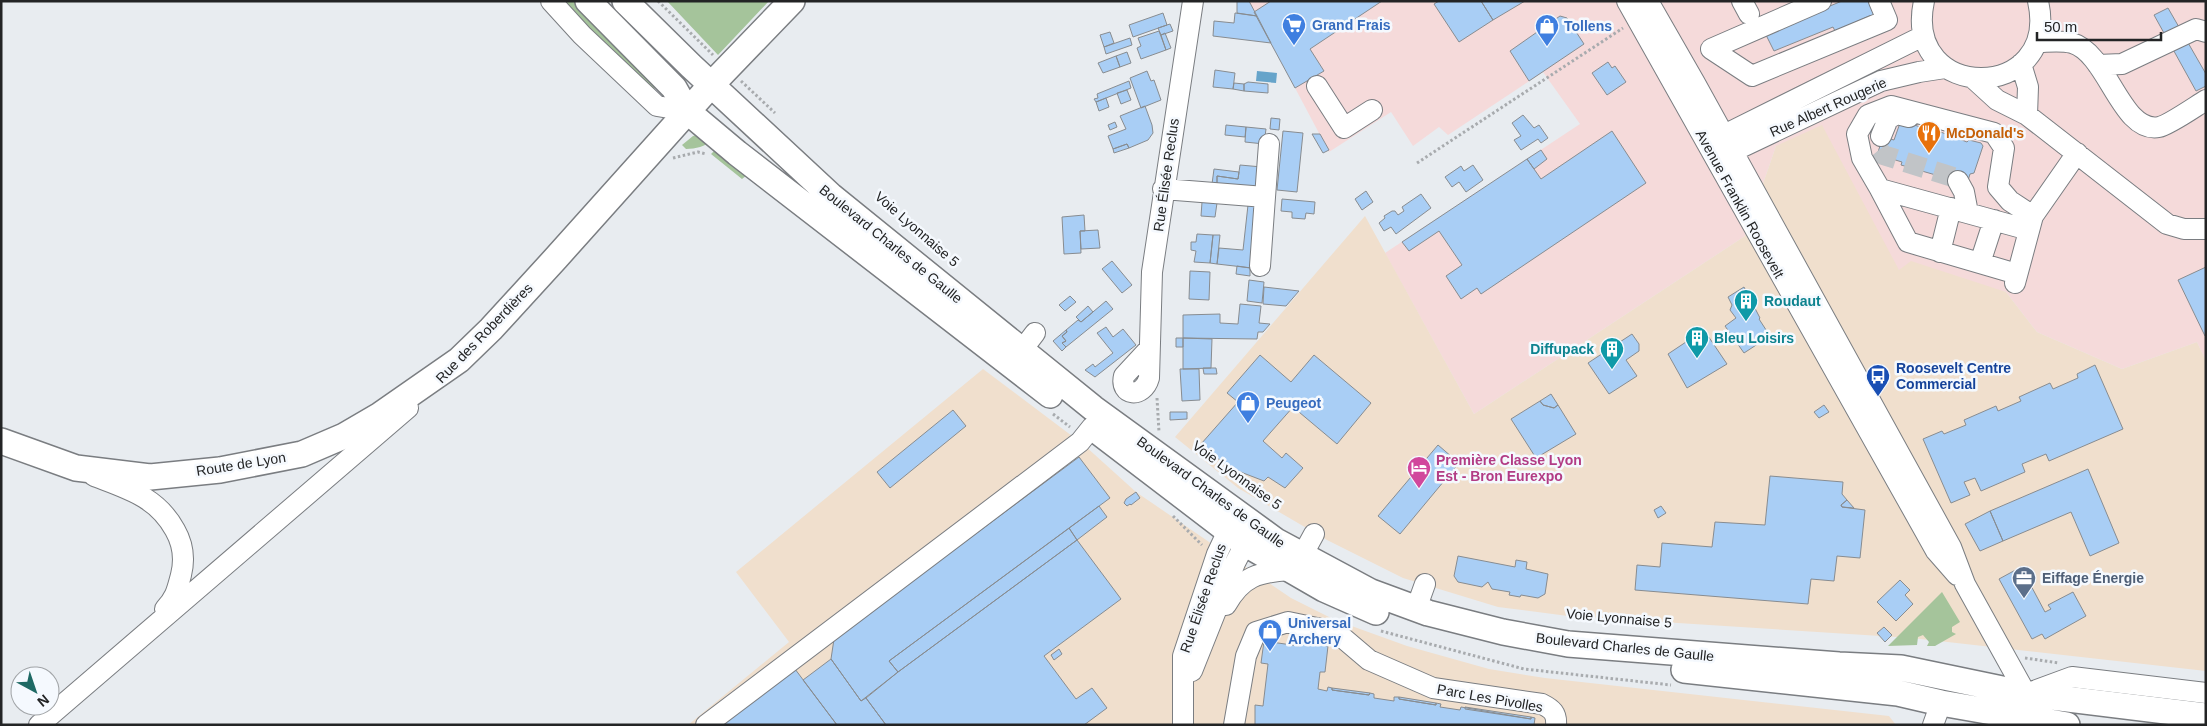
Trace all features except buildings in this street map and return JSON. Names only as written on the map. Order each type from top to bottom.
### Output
[{"type":"main road","points":[[588,1],[674,88],[687,111],[737,153],[1088,432],[1240,529]]},
{"type":"main road","name":"Boulevard Charles de Gaulle","points":[[625,1],[720,76],[831,196],[1029,342],[1093,408],[1240,529],[1296,563],[1416,609],[1503,632],[1568,644],[1820,664],[1901,668],[2026,694],[2206,716]]},
{"type":"main road","name":"Rue des Roberdières","points":[[459,360],[491,329],[687,111],[792,1]]},
{"type":"main road","name":"Route de Lyon","points":[[1,441],[76,468],[150,477],[220,470],[302,454],[344,436],[380,415],[459,360]]},
{"type":"main road","name":"Boulevard Charles de Gaulle","points":[[1296,563],[1324,589],[1378,613],[1473,643],[1529,654],[1898,693],[1937,714],[2067,725]]},
{"type":"street","points":[[551,1],[582,35],[657,106],[687,111]]},
{"type":"street","name":"Rue Élisée Reclus","points":[[1150,378],[1152,272],[1163,189],[1193,1]]},
{"type":"street","name":"Avenue Franklin Roosevelt","points":[[1627,1],[1636,19],[1719,148],[1951,548],[1965,584],[2042,722]]},
{"type":"street","name":"Avenue Franklin Roosevelt","points":[[1648,1],[1719,148]]},
{"type":"street","points":[[1821,1],[1711,49],[1752,76],[1887,20],[1880,1]]},
{"type":"street","points":[[1924,1],[1920,16],[1923,36],[1931,54],[1945,68],[1959,76],[1974,79],[1991,79],[2007,74],[2021,64],[2037,42],[2041,28],[2038,1]]},
{"type":"street","points":[[2098,66],[2122,64],[2196,29],[2206,32]]},
{"type":"street","name":"Rue Albert Rougerie","points":[[1719,148],[1838,78],[1923,36]]},
{"type":"street","points":[[2037,42],[2072,43],[2091,55],[2131,114],[2144,126],[2160,127],[2206,100]]},
{"type":"street","points":[[1822,48],[1838,78]]},
{"type":"street","points":[[2021,64],[2028,87],[2027,115]]},
{"type":"street","name":"Rue Albert Rougerie","points":[[1719,148],[1881,81],[1945,68]]},
{"type":"street","points":[[1974,79],[1996,100],[2027,115],[2167,224],[2184,229],[2206,229]]},
{"type":"street","points":[[1317,86],[1344,128],[1372,110]]},
{"type":"street","points":[[1940,252],[1973,215],[1994,212],[2000,202],[1998,187],[2004,148],[1994,133],[1891,106],[1868,115],[1857,134],[1862,158],[1908,242],[1940,252],[1980,264],[2016,279],[2031,223],[2077,153]]},
{"type":"street","points":[[1879,143],[1888,119],[1897,114],[1929,123],[1940,119]]},
{"type":"street","points":[[1260,266],[1269,144]]},
{"type":"street","points":[[1958,181],[1973,215],[1980,264]]},
{"type":"street","points":[[1998,187],[2031,223]]},
{"type":"street","points":[[1163,189],[1265,196]]},
{"type":"street","points":[[1880,189],[1973,215],[2031,223]]},
{"type":"street","points":[[1150,349],[1128,371],[1122,382],[1125,388],[1137,393],[1144,390],[1150,378]]},
{"type":"street","name":"Rue des Roberdières","points":[[39,725],[419,399],[459,360]]},
{"type":"street","points":[[706,725],[1088,432]]},
{"type":"street","name":"Rue des Roberdières","points":[[76,468],[141,495],[155,504],[167,515],[181,540],[183,564],[175,598],[144,633]]},
{"type":"street","name":"Rue Élisée Reclus","points":[[1182,720],[1183,656],[1217,554],[1240,529]]},
{"type":"street","name":"Rue Élisée Reclus","points":[[1182,720],[1194,663],[1240,529]]},
{"type":"street","points":[[1296,563],[1314,534]]},
{"type":"street","name":"Rue Élisée Reclus","points":[[1194,663],[1232,594],[1243,583],[1253,575],[1296,563]]},
{"type":"street","points":[[1416,609],[1425,584]]},
{"type":"street","name":"Parc Les Pivolles","points":[[1234,725],[1246,656],[1256,632],[1288,622],[1336,632],[1369,660],[1433,688],[1542,704],[1552,709],[1556,718],[1556,725]]},
{"type":"street","points":[[2026,694],[2072,677],[2206,693]]},
{"type":"path","points":[[658,1],[720,76],[777,116]]},
{"type":"path","points":[[1417,163],[1636,19]]},
{"type":"path","points":[[672,159],[698,152],[706,154],[712,159]]},
{"type":"path","points":[[1150,378],[1157,393],[1159,432],[1151,427]]},
{"type":"path","points":[[1046,409],[1088,432]]},
{"type":"path","points":[[1167,510],[1198,542],[1217,554]]},
{"type":"path","points":[[1377,629],[1524,669],[1672,685]]},
{"type":"shaded area","points":[[1249,1],[2206,1],[2206,361],[2197,342],[2122,369],[2037,332],[2006,292],[1899,270],[1776,146],[1745,236],[1474,414],[1385,253],[1580,124],[1543,72],[1448,135],[1439,127],[1413,146],[1391,112],[1329,152]]},
{"type":"shaded area","points":[[1822,125],[1899,270],[1911,261],[2006,292],[2037,332],[2122,369],[2197,342],[2206,361],[2206,671],[1912,638],[1568,616],[1498,607],[1403,578],[1327,540],[1238,488],[1175,437],[1365,216],[1474,414],[1745,236],[1776,146]]},
{"type":"shaded area","points":[[983,369],[1084,445],[1136,492],[1291,598],[1335,620],[1407,646],[1489,669],[1545,678],[1889,716],[1896,725],[688,725],[789,642],[736,572]]},
{"type":"green space","points":[[561,1],[576,1],[657,86],[649,94]]},
{"type":"green space","points":[[667,1],[769,1],[718,55]]},
{"type":"green space","points":[[700,134],[712,141],[703,146],[686,149],[682,145],[693,136]]},
{"type":"green space","points":[[720,145],[747,175],[742,179],[711,154]]},
{"type":"green space","points":[[1942,592],[1960,622],[1952,627],[1952,632],[1956,634],[1935,646],[1927,646],[1929,642],[1923,635],[1918,637],[1917,645],[1888,646]]},
{"type":"water","points":[[1257,71],[1277,73],[1276,83],[1256,81]]},
{"type":"tunnel","points":[[1879,150],[1883,155],[1956,178],[1958,181]]},
{"type":"place","name":"Grand Frais","points":[[1294,46]]},
{"type":"place","name":"Tollens","points":[[1547,47]]},
{"type":"place","name":"McDonald's","points":[[1929,154]]},
{"type":"place","name":"Roudaut","points":[[1746,322]]},
{"type":"place","name":"Bleu Loisirs","points":[[1697,359]]},
{"type":"place","name":"Diffupack","points":[[1612,370]]},
{"type":"place","name":"Roosevelt Centre Commercial","points":[[1878,397]]},
{"type":"place","name":"Peugeot","points":[[1248,424]]},
{"type":"place","name":"Première Classe Lyon Est - Bron Eurexpo","points":[[1419,489]]},
{"type":"place","name":"Eiffage Énergie","points":[[2024,599]]},
{"type":"place","name":"Universal Archery","points":[[1270,652]]}]
